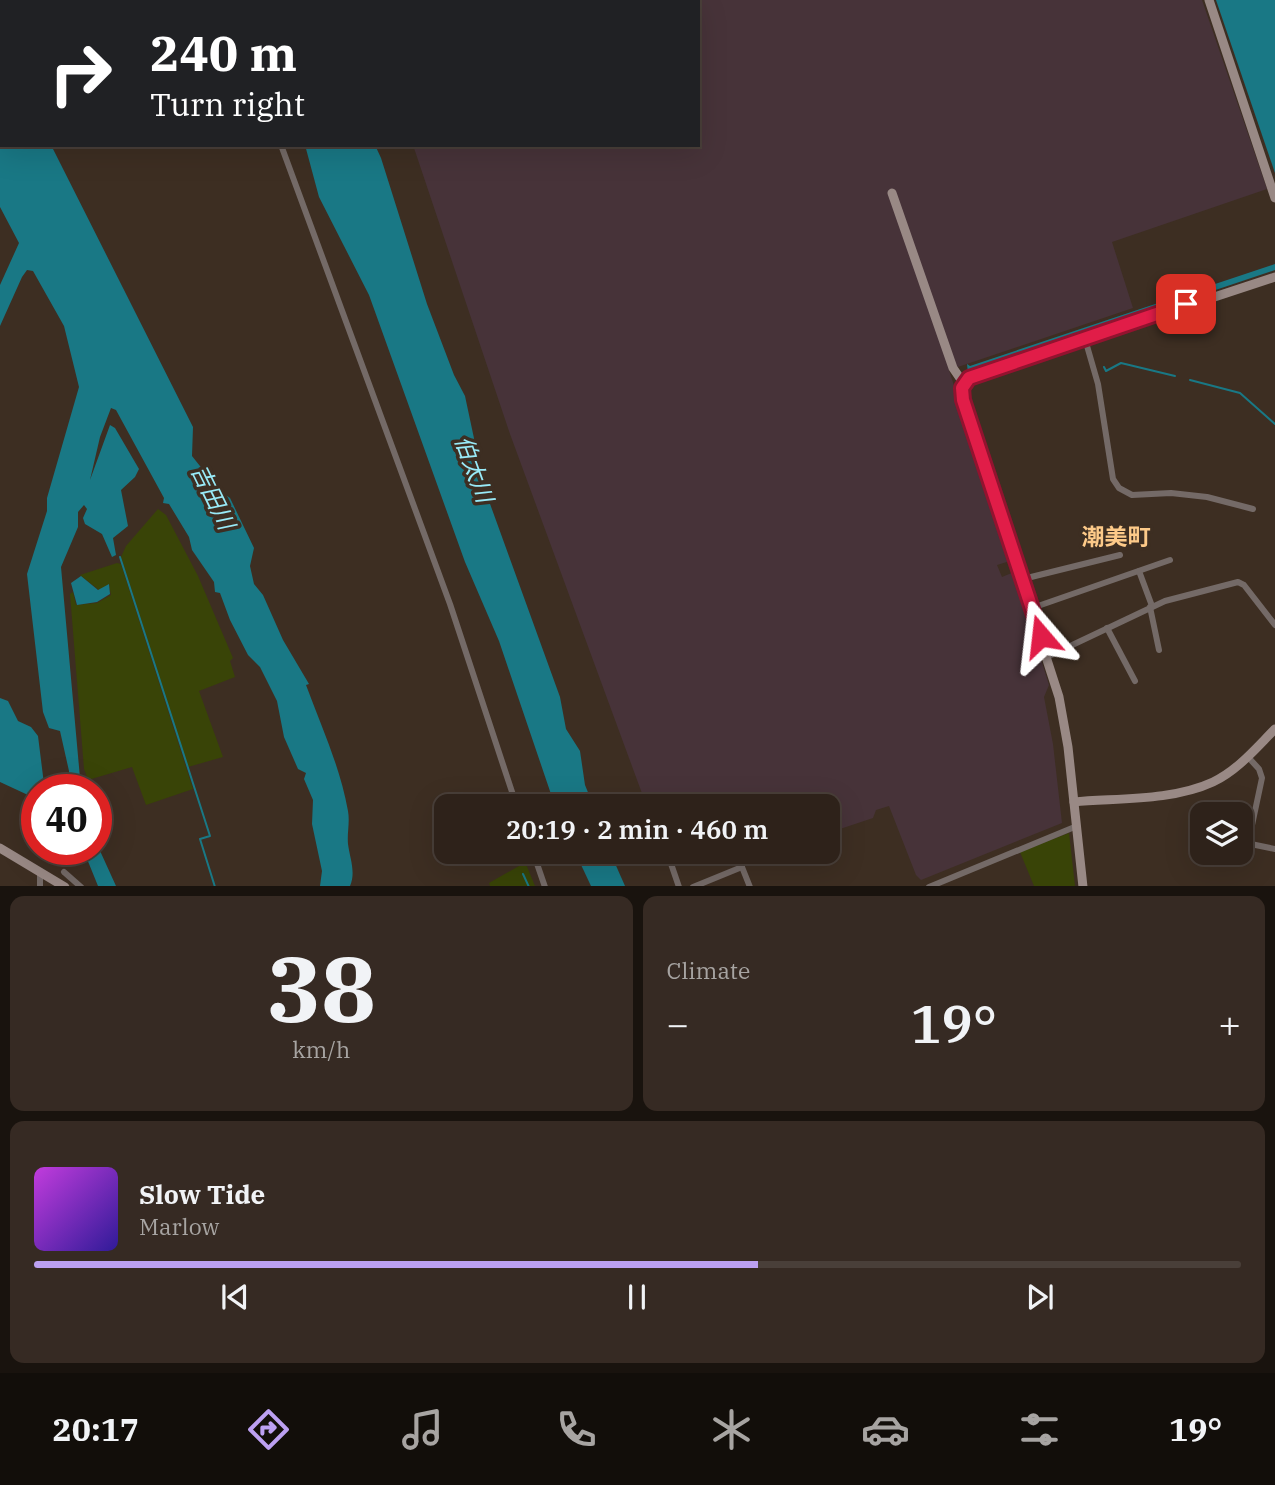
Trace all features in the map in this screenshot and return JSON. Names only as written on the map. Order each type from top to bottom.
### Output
[{"type":"street","points":[[1209,0],[1275,198]]},
{"type":"street","points":[[282,147],[450,604],[513,794]]},
{"type":"street","points":[[891,193],[953,368],[964,384]]},
{"type":"street","points":[[1083,886],[1063,722],[1047,657],[1023,579],[963,400],[964,384],[969,378],[1085,338],[1275,277]]},
{"type":"street","points":[[1085,338],[1098,384],[1114,479],[1119,488],[1132,495],[1171,493],[1207,497],[1253,509]]},
{"type":"street","points":[[1023,579],[1120,555]]},
{"type":"street","points":[[1038,606],[1170,560]]},
{"type":"street","points":[[1139,571],[1151,607],[1159,650]]},
{"type":"street","points":[[1047,657],[1151,607],[1240,582],[1275,625]]},
{"type":"street","points":[[1107,628],[1135,681]]},
{"type":"street","points":[[1074,802],[1167,793],[1201,786],[1231,771],[1275,729]]},
{"type":"street","points":[[1248,757],[1262,775],[1253,809]]},
{"type":"street","points":[[931,886],[1077,826]]},
{"type":"street","points":[[1253,845],[1275,849]]},
{"type":"street","points":[[0,848],[61,884]]},
{"type":"street","points":[[537,864],[545,886]]},
{"type":"street","points":[[671,864],[679,886]]},
{"type":"street","points":[[741,864],[750,886]]},
{"type":"street","points":[[695,886],[742,867]]},
{"type":"street","points":[[40,886],[43,871]]},
{"type":"street","points":[[64,872],[80,886]]},
{"type":"shaded area","points":[[700,0],[1202,0],[1267,189],[1112,242],[1133,308],[949,370],[1010,561],[997,565],[1002,577],[1014,572],[1049,685],[1044,697],[1053,744],[1062,823],[921,880],[916,875],[889,806],[876,810],[873,818],[840,829],[840,794],[642,794],[510,434],[414,147],[700,147]]},
{"type":"green space","points":[[158,509],[166,515],[198,576],[233,658],[230,661],[235,677],[199,691],[223,757],[188,767],[121,557],[126,546]]},
{"type":"green space","points":[[121,564],[193,789],[146,805],[132,767],[108,774],[86,774],[70,594],[73,592],[76,605],[97,603],[111,595],[109,584],[99,590],[80,575]]},
{"type":"green space","points":[[1069,833],[1075,886],[1034,886],[1020,852]]},
{"type":"green space","points":[[526,864],[535,886],[490,886],[489,883]]},
{"type":"water","points":[[1216,0],[1275,0],[1275,173]]},
{"type":"water","name":"吉田川","points":[[0,147],[52,147],[193,427],[192,456],[219,490],[230,498],[254,548],[250,566],[254,584],[263,595],[283,640],[309,684],[306,685],[345,794],[349,815],[348,844],[353,871],[350,886],[320,886],[322,871],[312,824],[313,800],[304,779],[306,773],[298,769],[284,737],[277,701],[260,667],[248,655],[220,593],[215,592],[214,582],[192,550],[189,537],[169,504],[163,503],[164,498],[116,410],[111,408],[100,437],[90,480],[110,425],[115,428],[139,469],[135,477],[121,490],[128,526],[113,538],[116,555],[112,557],[102,534],[85,524],[83,518],[87,509],[84,505],[78,512],[78,527],[61,567],[80,774],[69,774],[60,731],[49,728],[43,712],[27,574],[47,511],[47,498],[79,387],[64,326],[33,271],[27,270],[22,277],[0,326],[0,285],[19,243],[0,207]]},
{"type":"water","name":"伯太川","points":[[306,147],[376,147],[381,158],[427,304],[454,375],[465,396],[485,490],[560,697],[566,729],[580,751],[589,794],[551,794],[499,641],[465,562],[369,295],[319,197]]},
{"type":"water","points":[[1275,264],[1275,270],[968,373],[967,364],[970,366]]},
{"type":"water","points":[[81,576],[98,590],[109,584],[110,594],[97,602],[77,605],[71,583]]},
{"type":"water","points":[[0,698],[8,701],[18,721],[31,727],[38,736],[43,774],[21,774],[21,792],[0,782]]},
{"type":"water","points":[[581,864],[615,864],[625,886],[591,886]]},
{"type":"water","points":[[89,865],[106,865],[116,886],[98,886]]},
{"type":"waterway","points":[[1104,367],[1106,371],[1121,363],[1175,376]]},
{"type":"waterway","points":[[1190,380],[1240,393],[1275,424]]},
{"type":"waterway","points":[[120,557],[210,836],[200,839],[215,886]]},
{"type":"waterway","points":[[523,874],[529,886]]},
{"type":"district","name":"潮美町","points":[[1116,537]]},
{"type":"route","points":[[1041,636],[963,400],[962,388],[969,378],[1186,304]]}]
